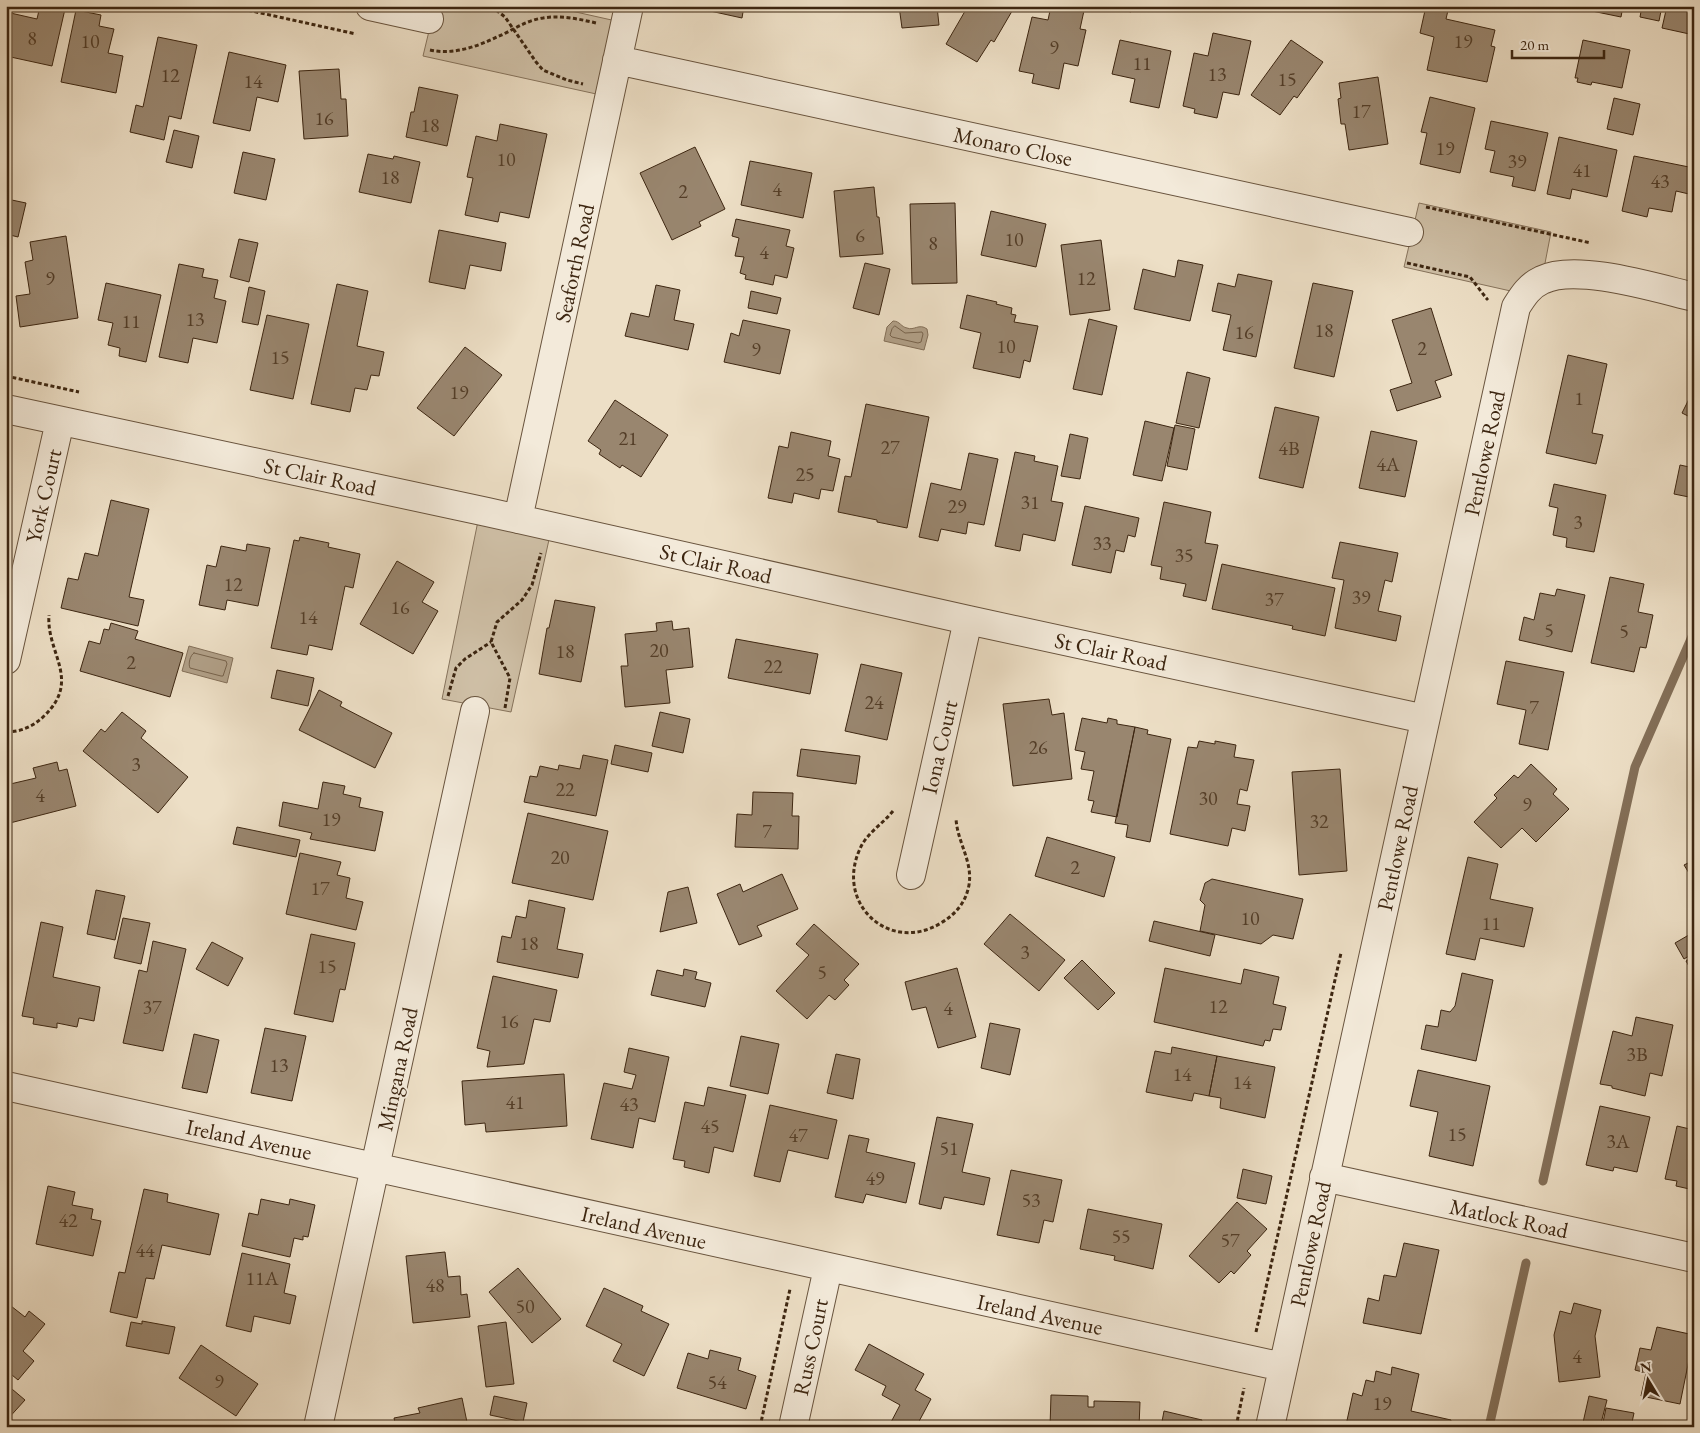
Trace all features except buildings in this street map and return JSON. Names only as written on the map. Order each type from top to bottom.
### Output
[{"type":"street","points":[[370,6],[429,19]]},
{"type":"street","name":"Seaforth Road","points":[[518,519],[629,6]]},
{"type":"street","name":"Monaro Close","points":[[617,60],[1409,232]]},
{"type":"street","name":"Pentlowe Road","points":[[1270,1427],[1516,308],[1526,291],[1542,280],[1555,275],[1584,274],[1694,296]]},
{"type":"street","name":"St Clair Road","points":[[6,409],[518,519],[968,620],[1425,719]]},
{"type":"street","name":"York Court","points":[[6,660],[60,421]]},
{"type":"street","name":"Iona Court","points":[[911,875],[968,620]]},
{"type":"street","name":"Mingana Road","points":[[318,1427],[475,711]]},
{"type":"street","name":"Ireland Avenue","points":[[6,1086],[1283,1367]]},
{"type":"street","name":"Matlock Road","points":[[1324,1178],[1694,1258]]},
{"type":"street","name":"Russ Court","points":[[793,1427],[828,1268]]},
{"type":"path","points":[[490,6],[505,17],[543,70],[567,80],[588,85]]},
{"type":"path","points":[[6,732],[24,729],[40,720],[52,709],[59,695],[62,682],[61,667],[51,637],[48,622],[49,610]]},
{"type":"path","points":[[1255,1340],[1342,950]]},
{"type":"path","points":[[760,1427],[790,1290]]},
{"type":"path","points":[[1236,1427],[1246,1379]]},
{"type":"shaded area","points":[[435,6],[549,6],[625,23],[610,97],[423,56]]},
{"type":"shaded area","points":[[1419,203],[1551,232],[1542,279],[1524,294],[1404,267]]},
{"type":"shaded area","points":[[480,511],[552,526],[511,712],[442,699]]},
{"type":"water","points":[[893,321],[910,329],[924,327],[927,329],[928,335],[924,350],[884,341],[887,327]]},
{"type":"water","points":[[189,646],[233,658],[227,683],[182,671]]},
{"type":"waterway","points":[[1543,1181],[1635,767],[1694,632]]},
{"type":"waterway","points":[[1489,1427],[1526,1263]]}]
